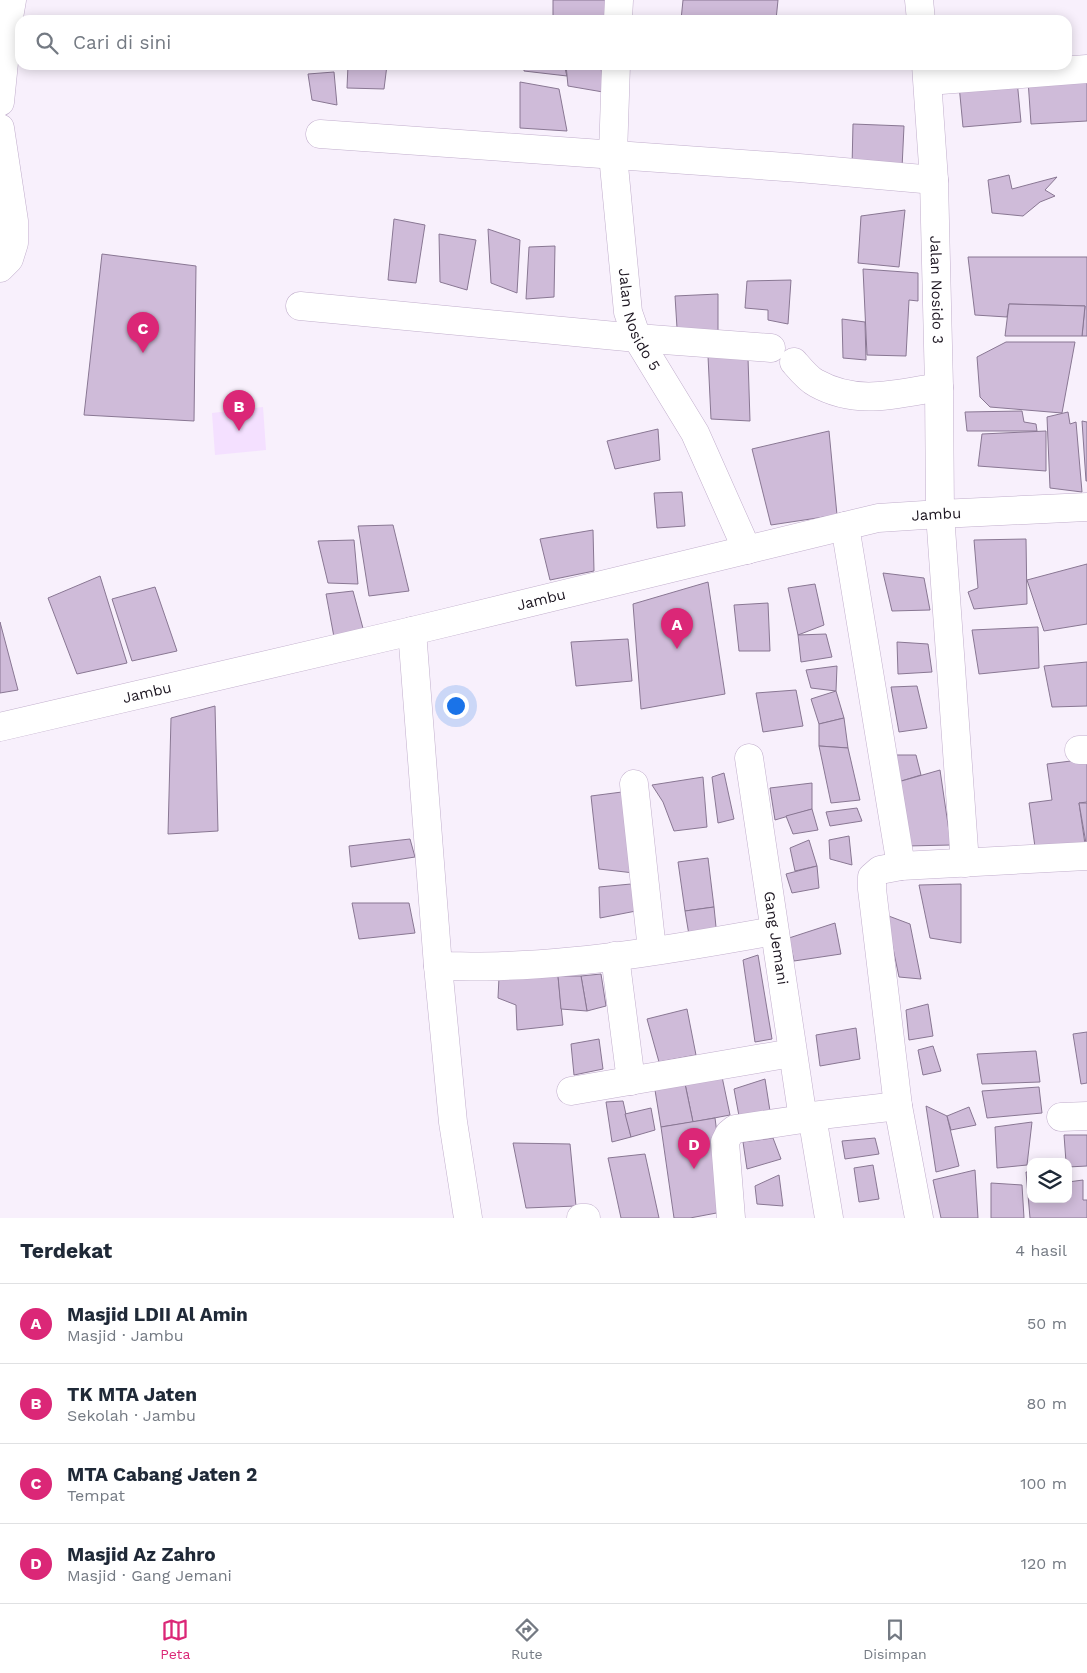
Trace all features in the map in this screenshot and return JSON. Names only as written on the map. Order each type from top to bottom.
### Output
[{"type":"street","points":[[0,102],[12,0]]},
{"type":"street","points":[[618,0],[618,15]]},
{"type":"street","points":[[919,0],[920,15]]},
{"type":"street","points":[[1072,69],[1087,69]]},
{"type":"street","name":"Jalan Nosido 5","points":[[616,70],[613,155],[628,312],[637,338],[695,433],[747,550]]},
{"type":"street","points":[[927,73],[1047,70]]},
{"type":"street","name":"Jalan Nosido 3","points":[[927,73],[934,180],[940,387],[940,514],[965,863]]},
{"type":"street","points":[[0,128],[14,221],[14,243],[9,259],[0,268]]},
{"type":"street","points":[[320,134],[799,168],[934,180]]},
{"type":"street","points":[[300,306],[637,338],[783,355],[814,383],[850,396],[884,396],[940,387]]},
{"type":"street","name":"Jambu","points":[[0,727],[412,631],[878,518],[1087,507]]},
{"type":"street","points":[[845,526],[901,866]]},
{"type":"street","points":[[412,631],[438,966],[453,1122],[468,1218]]},
{"type":"street","name":"Gang Jemani","points":[[749,758],[792,1054],[829,1218]]},
{"type":"street","points":[[634,784],[652,950]]},
{"type":"street","points":[[919,1218],[898,1106],[872,877],[880,870],[901,866],[1087,856]]},
{"type":"street","points":[[438,966],[503,966],[587,960],[718,941],[774,930]]},
{"type":"street","points":[[615,956],[631,1081]]},
{"type":"street","points":[[570,1091],[792,1054]]},
{"type":"street","points":[[731,1218],[725,1142],[729,1134],[735,1129],[898,1106]]},
{"type":"shaded area","points":[[263,407],[266,450],[215,455],[212,413]]},
{"type":"building","points":[[553,0],[613,0],[612,15],[553,15]]},
{"type":"building","points":[[683,0],[778,0],[776,15],[682,15]]},
{"type":"building","points":[[348,70],[386,70],[384,89],[347,88]]},
{"type":"building","points":[[565,70],[567,76],[524,71]]},
{"type":"building","points":[[566,70],[601,70],[603,92],[568,86]]},
{"type":"building","points":[[334,72],[337,105],[312,100],[308,74]]},
{"type":"building","points":[[1087,75],[1087,121],[1031,124],[1028,80]]},
{"type":"building","points":[[1017,80],[1021,122],[963,127],[959,85]]},
{"type":"building","points":[[520,82],[559,89],[567,131],[520,128]]},
{"type":"building","points":[[853,124],[904,126],[902,168],[852,167]]},
{"type":"building","points":[[1009,175],[1012,189],[1057,177],[1045,190],[1055,196],[1040,202],[1023,216],[992,213],[988,180]]},
{"type":"building","points":[[905,210],[899,267],[858,263],[861,216]]},
{"type":"building","points":[[394,219],[425,225],[416,283],[388,280]]},
{"type":"building","points":[[488,229],[520,240],[517,293],[491,283]]},
{"type":"building","points":[[439,234],[476,240],[467,290],[440,282]]},
{"type":"building","points":[[555,246],[554,297],[526,299],[529,247]]},
{"type":"building","points":[[102,254],[196,266],[194,421],[84,415]]},
{"type":"building","points":[[968,257],[1087,257],[1087,336],[1082,336],[1085,306],[1009,304],[1007,317],[975,315]]},
{"type":"building","points":[[863,269],[918,273],[918,301],[909,300],[906,356],[867,355]]},
{"type":"building","points":[[791,280],[788,324],[768,320],[768,310],[745,308],[747,281]]},
{"type":"building","points":[[718,294],[718,331],[677,328],[675,296]]},
{"type":"building","points":[[1009,304],[1085,306],[1082,336],[1005,336]]},
{"type":"building","points":[[842,319],[865,322],[866,360],[843,358]]},
{"type":"building","points":[[1006,342],[1075,342],[1062,413],[990,407],[980,397],[977,357]]},
{"type":"building","points":[[708,356],[748,358],[750,421],[711,419]]},
{"type":"building","points":[[1022,411],[1024,422],[1036,424],[1037,431],[967,431],[965,412]]},
{"type":"building","points":[[1068,412],[1070,424],[1076,422],[1082,492],[1050,488],[1047,417]]},
{"type":"building","points":[[1082,421],[1087,422],[1087,481],[1086,481]]},
{"type":"building","points":[[658,429],[660,460],[615,469],[607,441]]},
{"type":"building","points":[[829,431],[837,515],[771,525],[752,449]]},
{"type":"building","points":[[1046,431],[1046,471],[978,466],[982,434]]},
{"type":"building","points":[[682,492],[685,526],[657,528],[654,493]]},
{"type":"building","points":[[393,525],[409,591],[369,596],[358,526]]},
{"type":"building","points":[[593,530],[594,571],[550,580],[540,539]]},
{"type":"building","points":[[1026,539],[1027,604],[974,609],[968,592],[978,588],[974,540]]},
{"type":"building","points":[[354,540],[358,584],[328,583],[318,541]]},
{"type":"building","points":[[1087,564],[1087,624],[1044,631],[1027,580]]},
{"type":"building","points":[[883,573],[924,578],[930,610],[892,611]]},
{"type":"building","points":[[100,576],[127,663],[77,674],[48,598]]},
{"type":"building","points":[[708,582],[725,694],[641,709],[633,604]]},
{"type":"building","points":[[815,584],[824,625],[798,635],[788,588]]},
{"type":"building","points":[[155,587],[177,651],[132,661],[112,599]]},
{"type":"building","points":[[353,591],[364,632],[334,637],[326,594]]},
{"type":"building","points":[[768,603],[770,651],[739,651],[734,605]]},
{"type":"building","points":[[0,622],[18,690],[0,693]]},
{"type":"building","points":[[1038,627],[1039,668],[979,674],[972,630]]},
{"type":"building","points":[[826,634],[832,657],[801,662],[798,635]]},
{"type":"building","points":[[628,639],[632,681],[576,686],[571,642]]},
{"type":"building","points":[[897,642],[928,644],[932,672],[898,674]]},
{"type":"building","points":[[1087,662],[1087,706],[1052,707],[1044,666]]},
{"type":"building","points":[[837,666],[836,691],[811,688],[806,670]]},
{"type":"building","points":[[917,686],[927,728],[899,732],[891,687]]},
{"type":"building","points":[[796,690],[803,726],[763,732],[756,693]]},
{"type":"building","points":[[836,691],[844,718],[819,724],[811,699]]},
{"type":"building","points":[[215,706],[218,831],[168,834],[171,718]]},
{"type":"building","points":[[844,718],[848,748],[819,746],[819,724]]},
{"type":"building","points":[[819,746],[848,748],[860,800],[831,803]]},
{"type":"building","points":[[895,755],[916,755],[921,775],[898,782]]},
{"type":"building","points":[[1087,759],[1087,802],[1079,803],[1086,851],[1035,847],[1029,803],[1052,800],[1047,764]]},
{"type":"building","points":[[940,770],[951,845],[907,846],[898,782]]},
{"type":"building","points":[[724,773],[734,819],[718,823],[712,777]]},
{"type":"building","points":[[703,777],[707,827],[674,831],[663,802],[652,785]]},
{"type":"building","points":[[812,783],[812,809],[775,820],[770,788]]},
{"type":"building","points":[[622,792],[634,873],[599,869],[591,796]]},
{"type":"building","points":[[1079,803],[1087,803],[1087,849]]},
{"type":"building","points":[[857,808],[862,821],[830,826],[826,812]]},
{"type":"building","points":[[812,809],[818,830],[793,834],[786,816]]},
{"type":"building","points":[[849,836],[852,865],[830,859],[829,840]]},
{"type":"building","points":[[410,839],[415,857],[351,867],[349,846]]},
{"type":"building","points":[[809,840],[817,866],[795,871],[790,848]]},
{"type":"building","points":[[708,858],[714,907],[685,911],[678,862]]},
{"type":"building","points":[[817,866],[819,888],[792,893],[786,874]]},
{"type":"building","points":[[631,884],[636,911],[600,918],[599,887]]},
{"type":"building","points":[[961,884],[961,943],[930,938],[919,885]]},
{"type":"building","points":[[352,903],[409,903],[415,933],[359,939]]},
{"type":"building","points":[[714,907],[717,937],[689,935],[685,911]]},
{"type":"building","points":[[886,915],[910,924],[921,979],[899,977]]},
{"type":"building","points":[[835,923],[841,954],[794,961],[789,938]]},
{"type":"building","points":[[758,955],[772,1039],[755,1042],[743,960]]},
{"type":"building","points":[[601,974],[606,1006],[587,1011],[581,976]]},
{"type":"building","points":[[558,976],[563,1025],[517,1030],[516,1005],[498,998],[499,977]]},
{"type":"building","points":[[558,976],[581,976],[587,1011],[561,1009]]},
{"type":"building","points":[[928,1004],[933,1036],[909,1040],[906,1010]]},
{"type":"building","points":[[687,1009],[696,1055],[659,1062],[647,1019]]},
{"type":"building","points":[[856,1028],[860,1059],[820,1066],[816,1035]]},
{"type":"building","points":[[1087,1032],[1087,1083],[1081,1084],[1073,1034]]},
{"type":"building","points":[[599,1039],[603,1069],[574,1075],[571,1044]]},
{"type":"building","points":[[933,1046],[941,1071],[923,1075],[918,1050]]},
{"type":"building","points":[[1036,1051],[1040,1082],[982,1084],[977,1054]]},
{"type":"building","points":[[721,1072],[730,1115],[693,1122],[684,1079]]},
{"type":"building","points":[[684,1079],[693,1122],[661,1127],[654,1084]]},
{"type":"building","points":[[765,1079],[770,1111],[739,1116],[734,1089]]},
{"type":"building","points":[[1039,1087],[1042,1113],[987,1118],[982,1091]]},
{"type":"building","points":[[623,1101],[631,1137],[612,1142],[606,1102]]},
{"type":"building","points":[[926,1106],[947,1116],[959,1166],[936,1172]]},
{"type":"building","points":[[969,1107],[976,1125],[951,1130],[947,1116]]},
{"type":"building","points":[[651,1108],[655,1130],[631,1137],[625,1114]]},
{"type":"building","points":[[715,1118],[727,1211],[690,1218],[674,1218],[661,1127]]},
{"type":"building","points":[[1032,1122],[1027,1165],[997,1168],[995,1127]]},
{"type":"building","points":[[1064,1135],[1087,1135],[1087,1166],[1072,1167],[1072,1158],[1066,1158]]},
{"type":"building","points":[[773,1138],[781,1159],[747,1169],[743,1142]]},
{"type":"building","points":[[875,1138],[879,1154],[845,1159],[842,1141]]},
{"type":"building","points":[[513,1143],[570,1144],[576,1206],[526,1208]]},
{"type":"building","points":[[645,1154],[659,1218],[621,1218],[608,1158]]},
{"type":"building","points":[[873,1165],[879,1199],[859,1202],[854,1168]]},
{"type":"building","points":[[975,1170],[978,1218],[941,1218],[933,1180]]},
{"type":"building","points":[[779,1175],[783,1206],[757,1204],[755,1186]]},
{"type":"building","points":[[1083,1180],[1083,1200],[1087,1200],[1087,1218],[1030,1218],[1029,1203],[1072,1203],[1072,1181]]},
{"type":"building","points":[[991,1183],[1022,1185],[1024,1218],[991,1218]]},
{"type":"place","name":"MTA Cabang Jaten 2","points":[[143,353]]},
{"type":"place","name":"TK MTA Jaten","points":[[239,431]]},
{"type":"place","name":"Masjid LDII Al Amin","points":[[677,649]]},
{"type":"place","name":"Masjid Az Zahro","points":[[694,1169]]}]
